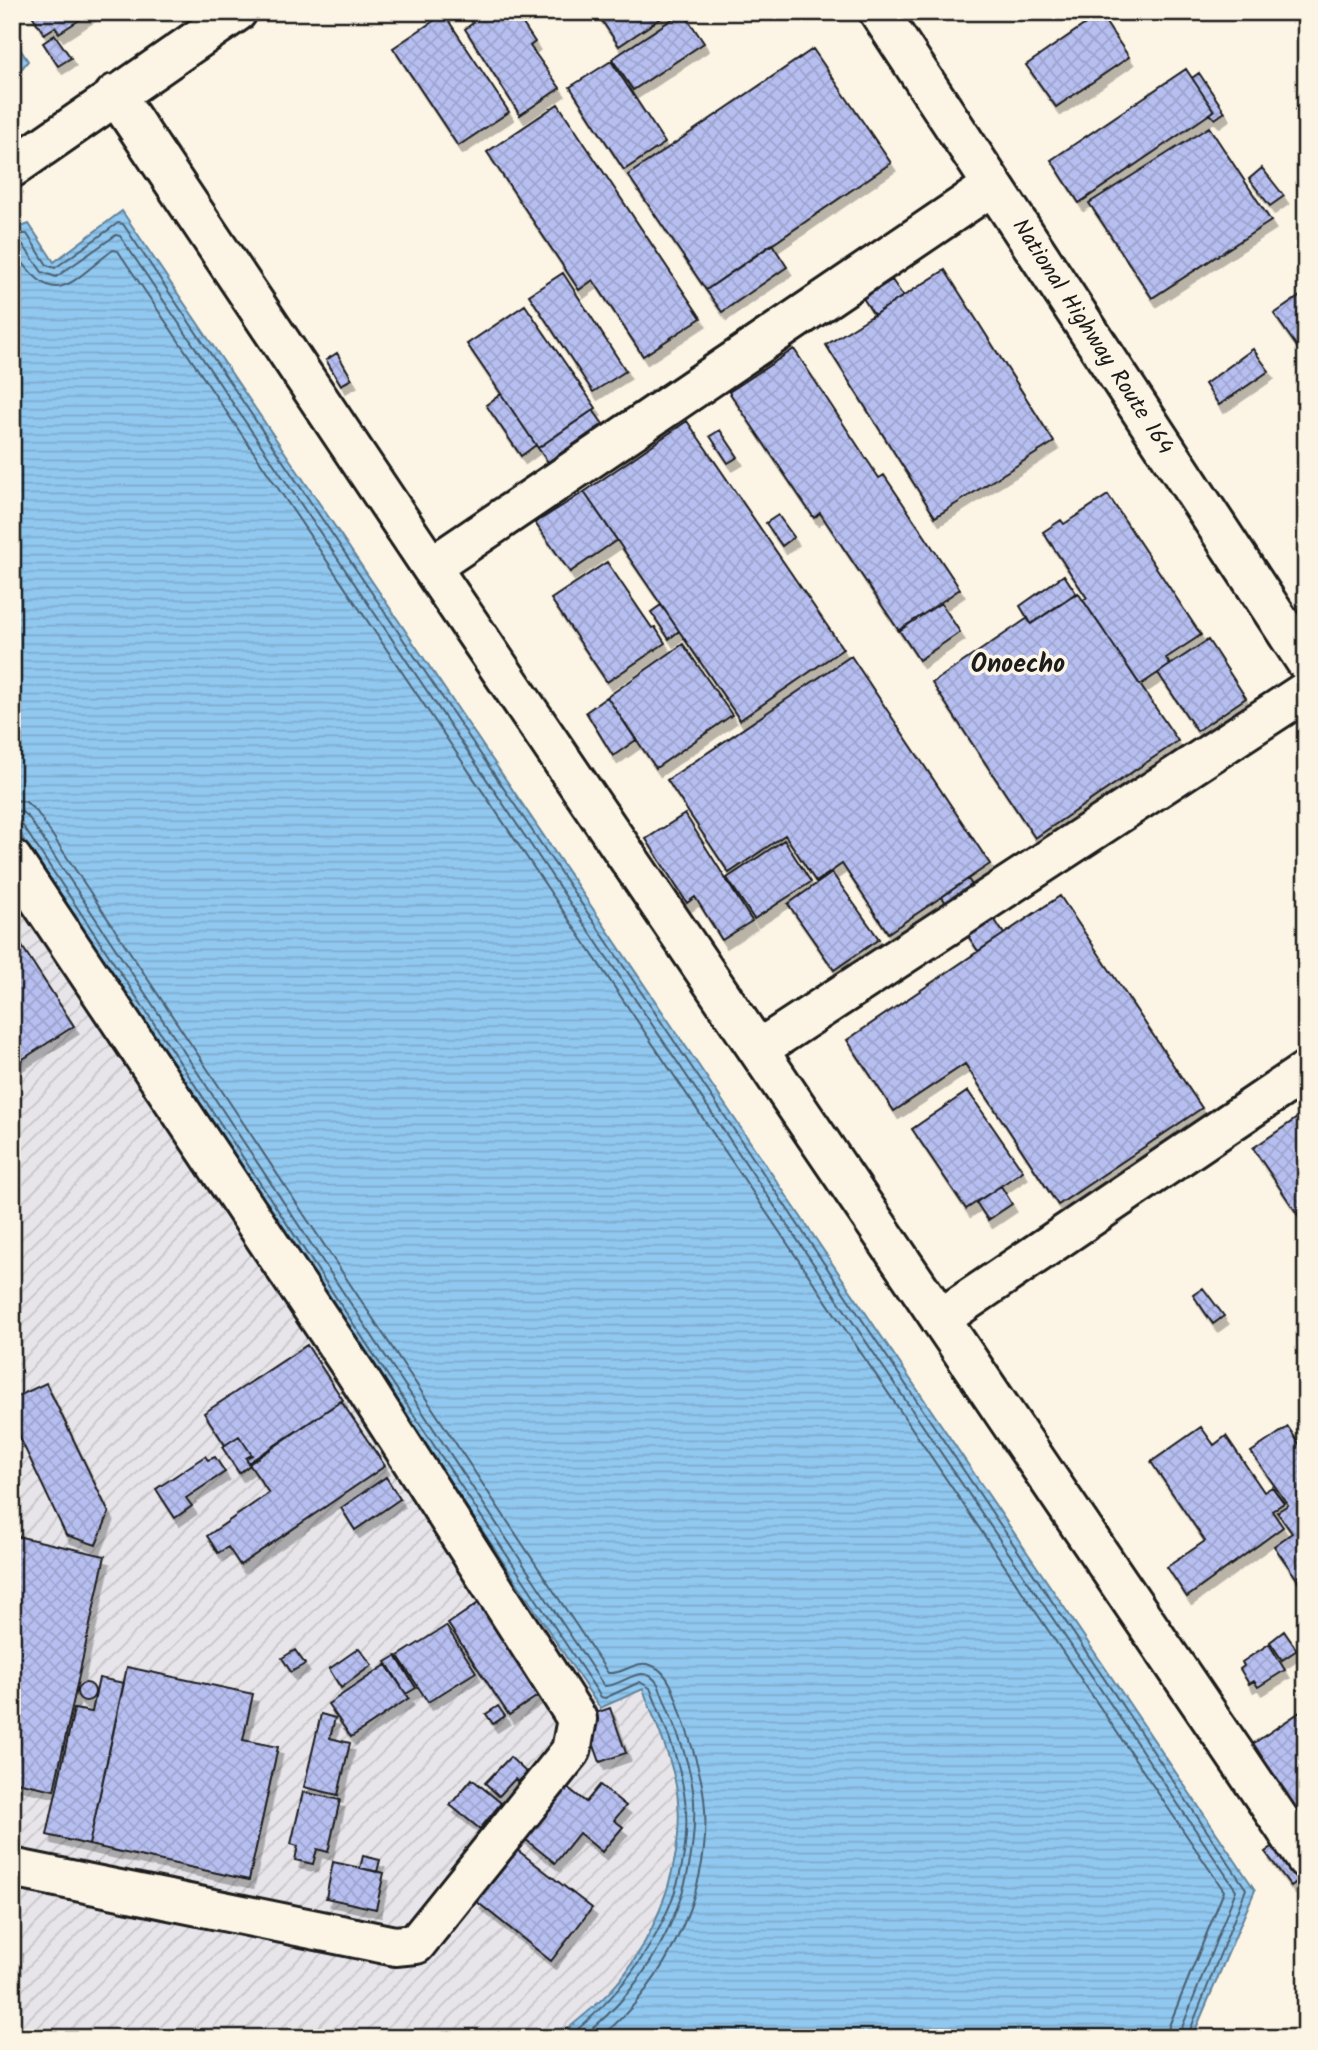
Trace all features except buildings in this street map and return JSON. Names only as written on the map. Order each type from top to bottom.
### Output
[{"type":"main road","points":[[12,168],[237,12]]},
{"type":"main road","name":"National Highway Route 164","points":[[878,12],[1306,662]]},
{"type":"main road","points":[[116,94],[431,567],[1306,1859]]},
{"type":"main road","points":[[431,567],[992,186]]},
{"type":"main road","points":[[759,1049],[1306,691]]},
{"type":"main road","points":[[12,859],[355,1372],[577,1719],[571,1751],[416,1944],[396,1946],[12,1868]]},
{"type":"main road","points":[[940,1319],[1306,1070]]},
{"type":"shaded area","points":[[12,822],[600,1708],[643,1689],[666,1749],[678,1801],[676,1859],[655,1921],[629,1969],[592,2010],[556,2038],[12,2038]]},
{"type":"water","points":[[12,37],[28,61],[12,81]]},
{"type":"water","points":[[122,211],[1255,1890],[1192,2038],[556,2038],[604,1997],[629,1968],[660,1910],[673,1867],[679,1823],[676,1787],[664,1744],[643,1689],[600,1708],[12,822],[12,224],[16,229],[29,224],[54,262]]},
{"type":"district","name":"Onoecho","points":[[1018,665]]}]
